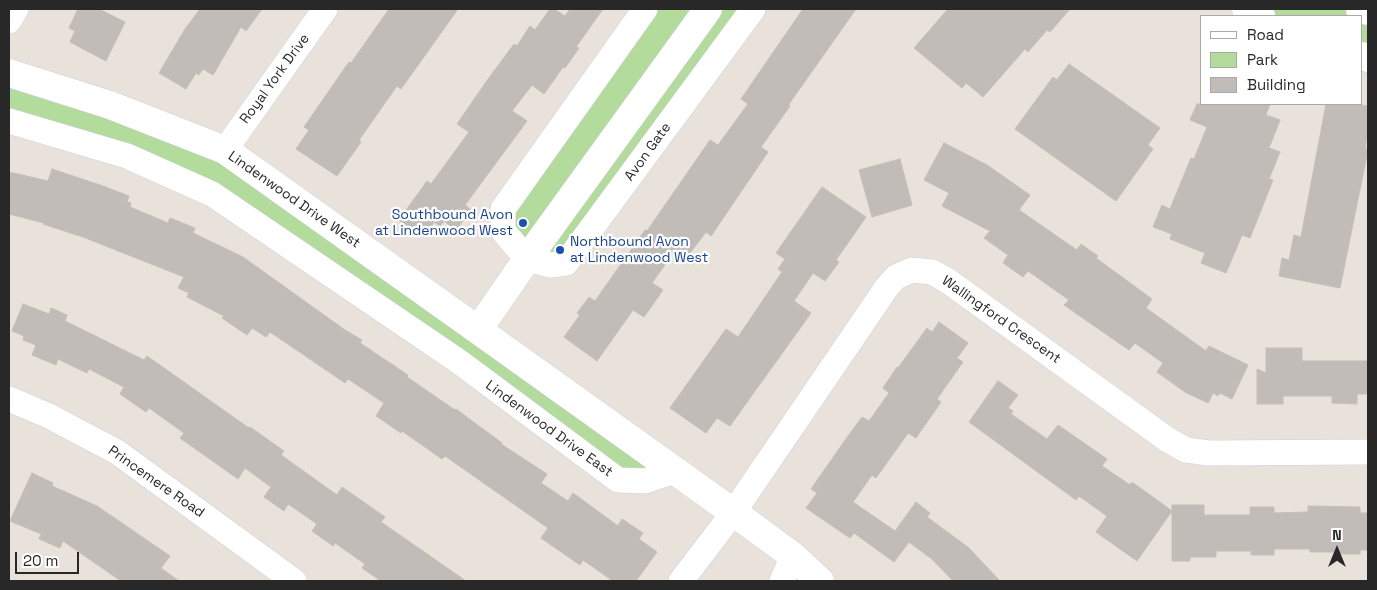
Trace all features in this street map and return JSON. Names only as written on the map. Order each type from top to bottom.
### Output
[{"type":"street","points":[[9,21],[16,9]]},
{"type":"street","name":"Royal York Drive","points":[[224,150],[325,9]]},
{"type":"street","points":[[526,259],[503,231],[503,209],[645,9]]},
{"type":"street","points":[[708,9],[526,259],[478,330],[792,556],[820,581]]},
{"type":"street","name":"Avon Gate","points":[[526,259],[551,265],[566,263],[753,9]]},
{"type":"street","points":[[1246,9],[1258,15]]},
{"type":"street","points":[[1360,9],[1368,11]]},
{"type":"street","name":"Lindenwood Drive West","points":[[9,73],[110,105],[224,150],[478,330]]},
{"type":"street","name":"Lindenwood Drive East","points":[[9,121],[127,156],[212,194],[458,362],[618,480],[646,481],[675,471]]},
{"type":"street","name":"Wallingford Crescent","points":[[733,513],[887,287],[896,277],[912,270],[932,272],[948,281],[1168,440],[1186,450],[1209,452],[1368,452]]},
{"type":"street","name":"Princemere Road","points":[[9,399],[49,416],[117,452],[294,581]]},
{"type":"street","points":[[681,581],[733,513]]},
{"type":"street","points":[[782,581],[792,556]]},
{"type":"green space","points":[[645,9],[753,9],[566,263],[503,231]]},
{"type":"green space","points":[[1246,9],[1360,9],[1368,11],[1368,58],[1362,56],[1362,15],[1259,15]]},
{"type":"green space","points":[[9,73],[225,150],[675,471],[618,480],[212,194],[9,121]]},
{"type":"building","points":[[78,9],[99,9],[125,22],[106,61],[70,42],[75,31],[69,28]]},
{"type":"building","points":[[200,9],[262,9],[246,31],[241,27],[213,75],[203,69],[199,75],[196,73],[186,89],[159,73],[185,29]]},
{"type":"building","points":[[389,9],[458,9],[401,89],[397,86],[359,140],[361,142],[337,176],[296,149],[309,130],[304,127]]},
{"type":"building","points":[[550,9],[554,9],[565,16],[570,9],[603,9],[576,47],[579,48],[544,94],[532,85],[512,111],[527,121],[465,205],[471,210],[456,230],[444,221],[440,226],[434,222],[424,237],[399,220],[427,181],[431,184],[469,132],[457,124],[486,82],[514,44],[517,46],[530,26],[535,30]]},
{"type":"building","points":[[803,9],[856,9],[761,147],[768,152],[711,236],[706,232],[684,261],[673,253],[652,283],[663,290],[644,317],[633,310],[597,361],[564,337],[580,315],[577,313],[589,297],[595,301],[645,230],[647,231],[710,140],[718,145],[748,104],[741,99]]},
{"type":"building","points":[[948,9],[1070,9],[1050,32],[1047,30],[1028,52],[1025,49],[983,97],[966,83],[962,88],[914,48]]},
{"type":"building","points":[[1069,64],[1160,128],[1148,145],[1153,149],[1116,201],[1015,129],[1053,77],[1057,80]]},
{"type":"building","points":[[1197,104],[1200,104],[1270,105],[1266,115],[1280,120],[1269,148],[1280,152],[1269,179],[1273,180],[1250,238],[1242,235],[1226,273],[1201,263],[1205,253],[1170,239],[1172,234],[1153,227],[1162,205],[1170,209],[1191,158],[1194,159],[1207,127],[1190,120]]},
{"type":"building","points":[[1326,105],[1368,106],[1368,131],[1365,148],[1368,150],[1340,288],[1279,276],[1282,258],[1289,260],[1294,235],[1301,237]]},
{"type":"building","points":[[944,143],[987,165],[1030,195],[1019,210],[1077,250],[1081,244],[1098,256],[1096,258],[1152,299],[1146,308],[1206,351],[1209,346],[1248,365],[1232,399],[1220,393],[1218,396],[1213,393],[1208,403],[1185,392],[1157,372],[1163,363],[1135,343],[1129,350],[1064,305],[1069,300],[1028,271],[1023,277],[1003,263],[1008,255],[984,238],[990,231],[942,206],[949,193],[924,180]]},
{"type":"building","points":[[900,159],[912,205],[872,217],[859,170]]},
{"type":"building","points":[[52,169],[129,196],[127,202],[131,203],[130,207],[168,223],[170,218],[195,228],[193,233],[243,257],[345,330],[362,340],[360,343],[408,375],[407,377],[456,409],[501,444],[547,474],[541,483],[568,501],[573,493],[618,526],[622,519],[643,533],[639,539],[657,552],[636,581],[613,581],[583,560],[580,565],[541,538],[548,528],[445,456],[442,459],[402,431],[401,433],[376,416],[384,403],[348,379],[345,383],[270,332],[266,337],[252,328],[247,335],[222,318],[224,316],[187,297],[189,293],[178,288],[184,277],[83,237],[44,223],[9,214],[9,172],[48,181]]},
{"type":"building","points":[[822,187],[866,217],[836,260],[839,262],[825,281],[813,273],[794,301],[811,313],[730,426],[717,418],[706,433],[670,408],[726,329],[738,337],[782,272],[778,269],[785,259],[776,253]]},
{"type":"building","points":[[23,304],[49,314],[51,308],[67,315],[65,321],[144,360],[147,356],[284,451],[281,455],[337,495],[342,487],[385,517],[381,522],[466,581],[381,581],[362,568],[365,564],[335,543],[333,546],[312,531],[317,524],[288,504],[284,511],[264,497],[271,487],[245,468],[238,479],[180,438],[184,433],[149,408],[146,412],[120,394],[124,387],[89,369],[87,373],[58,359],[56,365],[32,355],[36,345],[23,340],[24,336],[12,331]]},
{"type":"building","points":[[939,322],[968,343],[957,358],[963,362],[937,399],[941,402],[916,438],[908,433],[876,478],[872,475],[853,502],[895,531],[916,502],[930,513],[927,517],[969,548],[1000,581],[953,581],[933,560],[909,542],[894,562],[854,533],[850,538],[806,508],[817,493],[811,489],[848,436],[862,417],[869,421],[889,393],[883,388],[897,367],[927,328],[932,332]]},
{"type":"building","points":[[1266,348],[1302,348],[1302,361],[1368,361],[1368,394],[1357,394],[1357,404],[1332,403],[1332,396],[1283,396],[1283,404],[1257,404],[1257,369],[1266,373]]},
{"type":"building","points":[[998,381],[1018,395],[1008,408],[1013,411],[1011,414],[1047,439],[1058,425],[1107,459],[1102,466],[1130,485],[1132,482],[1172,511],[1137,561],[1096,532],[1107,516],[1079,496],[1076,500],[969,422]]},
{"type":"building","points":[[32,473],[53,483],[52,486],[97,506],[170,556],[161,568],[179,581],[121,581],[63,541],[60,548],[39,539],[41,534],[10,521]]},
{"type":"building","points":[[1172,505],[1204,505],[1204,515],[1250,515],[1250,507],[1274,507],[1274,513],[1308,512],[1308,506],[1360,507],[1360,513],[1368,513],[1368,550],[1360,550],[1360,554],[1337,554],[1337,552],[1310,552],[1310,549],[1274,549],[1274,555],[1251,555],[1251,551],[1216,551],[1216,557],[1190,557],[1190,561],[1172,561]]},
{"type":"place","name":"Southbound Avon at Lindenwood West","points":[[523,223]]},
{"type":"place","name":"Northbound Avon at Lindenwood West","points":[[560,250]]}]
